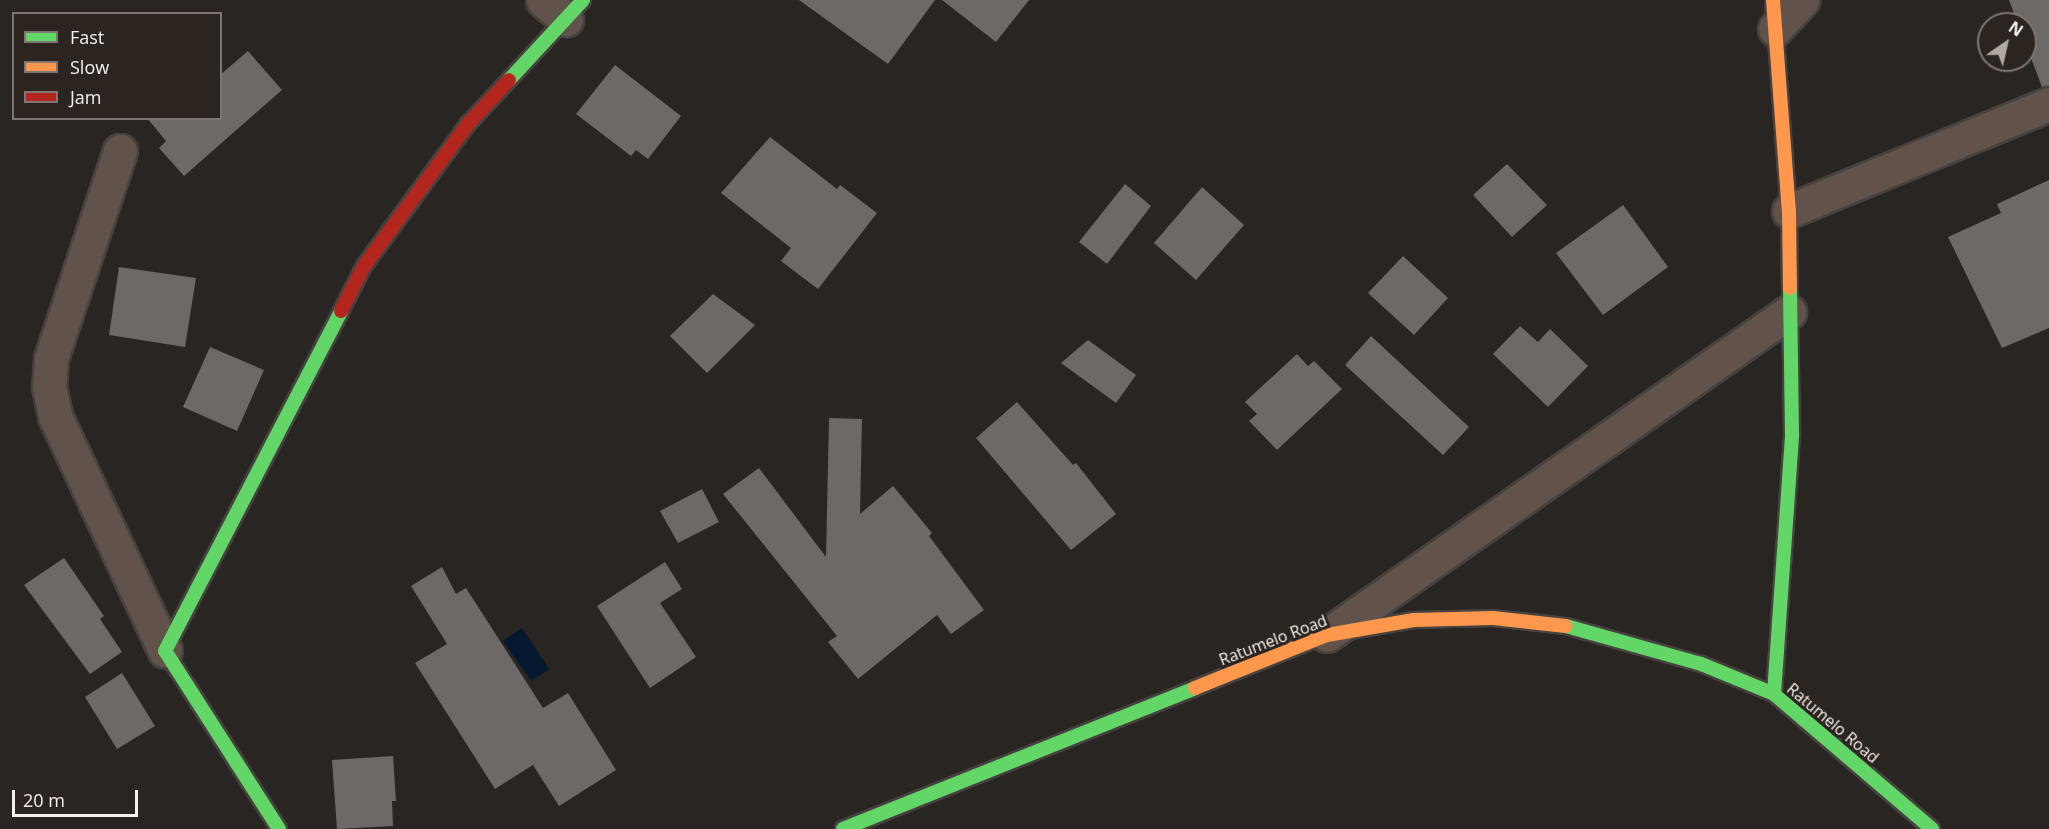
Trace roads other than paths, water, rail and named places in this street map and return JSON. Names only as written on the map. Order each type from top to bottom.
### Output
[{"type":"street","points":[[1774,694],[1792,434],[1789,211],[1774,14],[1802,0]]},
{"type":"street","points":[[165,651],[364,267],[468,124],[564,6]]},
{"type":"street","points":[[1789,211],[2049,104]]},
{"type":"street","points":[[120,151],[51,359],[48,387],[55,416],[165,651],[279,829]]},
{"type":"street","points":[[1328,634],[1789,312]]},
{"type":"street","name":"Ratumelo Road","points":[[843,829],[1328,634],[1414,620],[1493,618],[1579,628],[1701,664],[1774,694],[1932,829]]},
{"type":"water","points":[[522,628],[549,669],[531,681],[503,641]]}]
